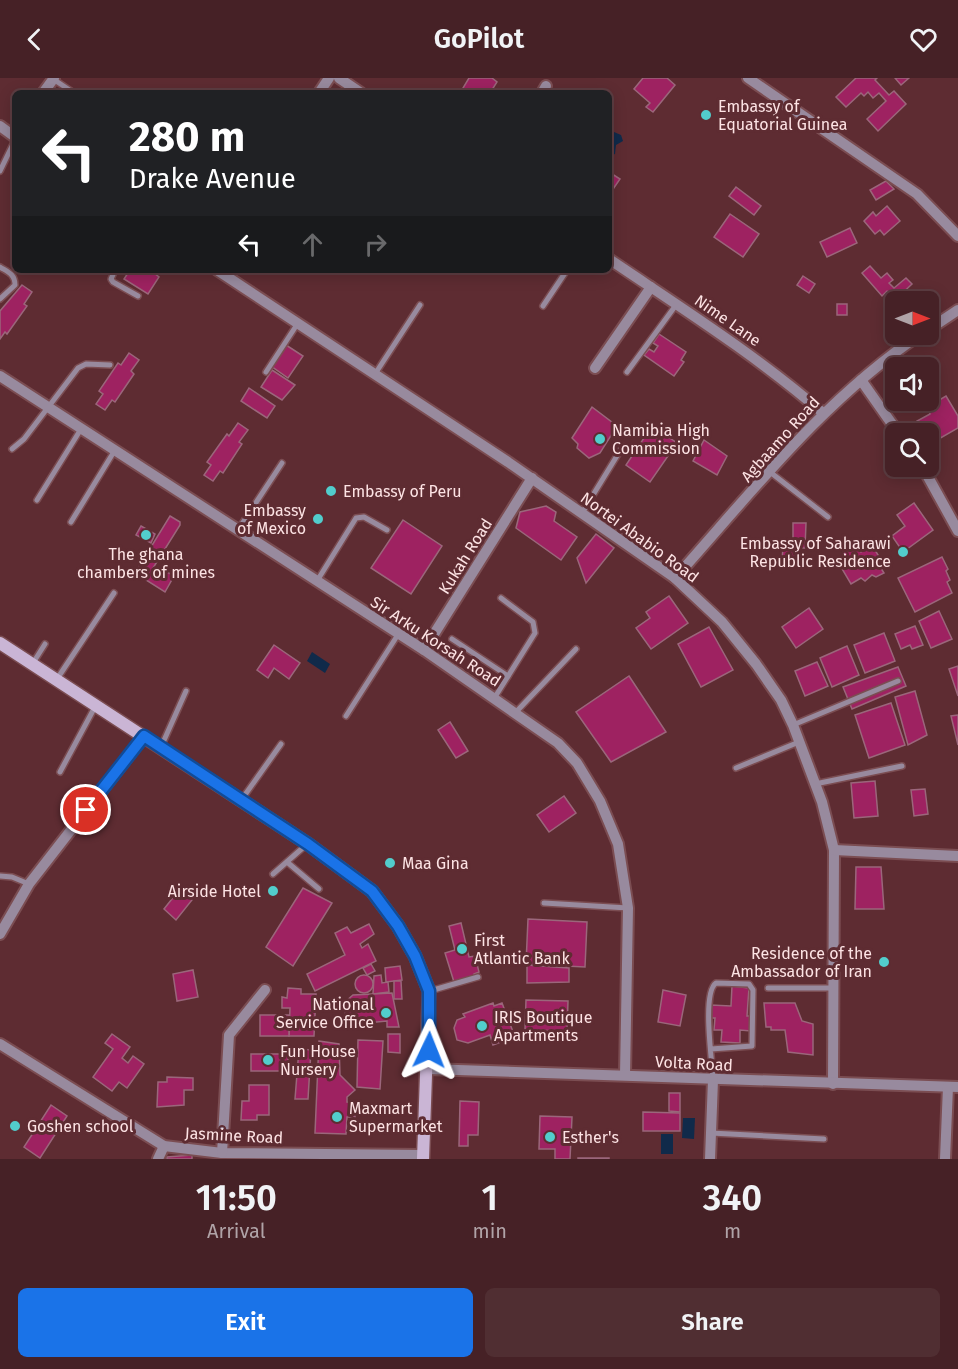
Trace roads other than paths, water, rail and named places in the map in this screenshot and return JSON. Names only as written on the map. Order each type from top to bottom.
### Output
[{"type":"street","points":[[339,78],[357,90]]},
{"type":"street","points":[[748,78],[917,194],[958,236]]},
{"type":"street","name":"Nime Lane","points":[[612,261],[760,360],[823,413]]},
{"type":"street","name":"Nortei Ababio Road","points":[[222,273],[532,478],[675,578],[722,622],[756,664],[781,700],[793,725],[815,784],[834,849],[833,1084]]},
{"type":"street","points":[[595,368],[651,287]]},
{"type":"street","points":[[939,323],[958,310]]},
{"type":"street","name":"Agbaamo Road","points":[[675,578],[823,413],[907,345]]},
{"type":"street","name":"Sir Arku Korsah Road","points":[[0,376],[495,697],[558,743],[578,763],[600,801],[618,844],[628,908],[625,1075]]},
{"type":"street","points":[[861,380],[891,423]]},
{"type":"street","points":[[927,477],[958,531]]},
{"type":"street","name":"Kukah Road","points":[[424,650],[532,478]]},
{"type":"street","points":[[0,643],[97,704],[308,844],[372,891],[398,926],[415,956],[429,991],[428,1069],[423,1157]]},
{"type":"street","points":[[0,934],[29,884],[144,736]]},
{"type":"street","points":[[834,849],[958,856]]},
{"type":"street","points":[[222,1153],[229,1035],[265,990]]},
{"type":"street","name":"Jasmine Road","points":[[0,1044],[164,1146],[222,1153],[423,1157]]},
{"type":"street","name":"Volta Road","points":[[428,1069],[953,1087]]},
{"type":"street","points":[[710,1159],[713,1080]]},
{"type":"street","points":[[945,1159],[953,1087]]},
{"type":"street","points":[[158,1159],[164,1146]]},
{"type":"lane","points":[[53,79],[70,90]]},
{"type":"lane","points":[[0,171],[12,143]]},
{"type":"lane","points":[[0,267],[13,275],[15,280],[15,285],[0,299]]},
{"type":"lane","points":[[114,273],[111,279],[113,282],[138,296]]},
{"type":"lane","points":[[543,306],[565,273]]},
{"type":"lane","points":[[627,372],[677,303]]},
{"type":"lane","points":[[375,374],[420,305]]},
{"type":"lane","points":[[266,372],[298,323]]},
{"type":"lane","points":[[12,449],[24,439],[78,368],[86,364],[110,365]]},
{"type":"lane","points":[[37,500],[81,429]]},
{"type":"lane","points":[[582,513],[623,446]]},
{"type":"lane","points":[[71,522],[115,450]]},
{"type":"lane","points":[[238,530],[282,463]]},
{"type":"lane","points":[[770,472],[828,517]]},
{"type":"lane","points":[[317,581],[356,518],[364,517],[387,530]]},
{"type":"lane","points":[[57,679],[114,593]]},
{"type":"lane","points":[[495,697],[535,633],[536,627],[533,622],[501,598]]},
{"type":"lane","points":[[346,716],[399,633]]},
{"type":"lane","points":[[452,639],[508,676]]},
{"type":"lane","points":[[32,665],[45,644]]},
{"type":"lane","points":[[516,712],[576,649]]},
{"type":"lane","points":[[793,725],[898,681]]},
{"type":"lane","points":[[161,747],[186,691]]},
{"type":"lane","points":[[60,772],[97,704]]},
{"type":"lane","points":[[736,768],[799,742]]},
{"type":"lane","points":[[241,801],[281,744]]},
{"type":"lane","points":[[815,784],[902,766]]},
{"type":"lane","points":[[273,874],[308,844]]},
{"type":"lane","points":[[287,862],[319,889]]},
{"type":"lane","points":[[0,876],[12,877],[29,884]]},
{"type":"lane","points":[[544,903],[628,908]]},
{"type":"lane","points":[[429,991],[478,977]]},
{"type":"lane","points":[[711,1049],[752,1046],[753,990],[749,984],[716,983],[712,986],[709,1029],[713,1080]]},
{"type":"lane","points":[[768,988],[834,987]]},
{"type":"lane","points":[[711,1133],[824,1139]]},
{"type":"water","points":[[612,133],[621,135],[623,141],[616,145],[615,154],[612,155]]},
{"type":"water","points":[[312,652],[330,664],[325,673],[307,661]]},
{"type":"water","points":[[683,1118],[695,1118],[694,1139],[682,1138]]},
{"type":"water","points":[[661,1134],[673,1134],[673,1154],[661,1154]]},
{"type":"place","name":"Embassy of Equatorial Guinea","points":[[706,115]]},
{"type":"place","name":"Namibia High Commission","points":[[600,439]]},
{"type":"place","name":"Embassy of Peru","points":[[331,491]]},
{"type":"place","name":"Embassy of Mexico","points":[[318,519]]},
{"type":"place","name":"The ghana chambers of mines","points":[[146,535]]},
{"type":"place","name":"Embassy of Saharawi Republic Residence","points":[[903,552]]},
{"type":"place","name":"Maa Gina","points":[[390,863]]},
{"type":"place","name":"Airside Hotel","points":[[273,891]]},
{"type":"place","name":"First Atlantic Bank","points":[[462,949]]},
{"type":"place","name":"Residence of the Ambassador of Iran","points":[[884,962]]},
{"type":"place","name":"National Service Office","points":[[386,1013]]},
{"type":"place","name":"IRIS Boutique Apartments","points":[[482,1026]]},
{"type":"place","name":"Fun House Nursery","points":[[268,1060]]},
{"type":"place","name":"Maxmart Supermarket","points":[[337,1117]]},
{"type":"place","name":"Goshen school","points":[[15,1126]]},
{"type":"place","name":"Esther's","points":[[550,1137]]}]
